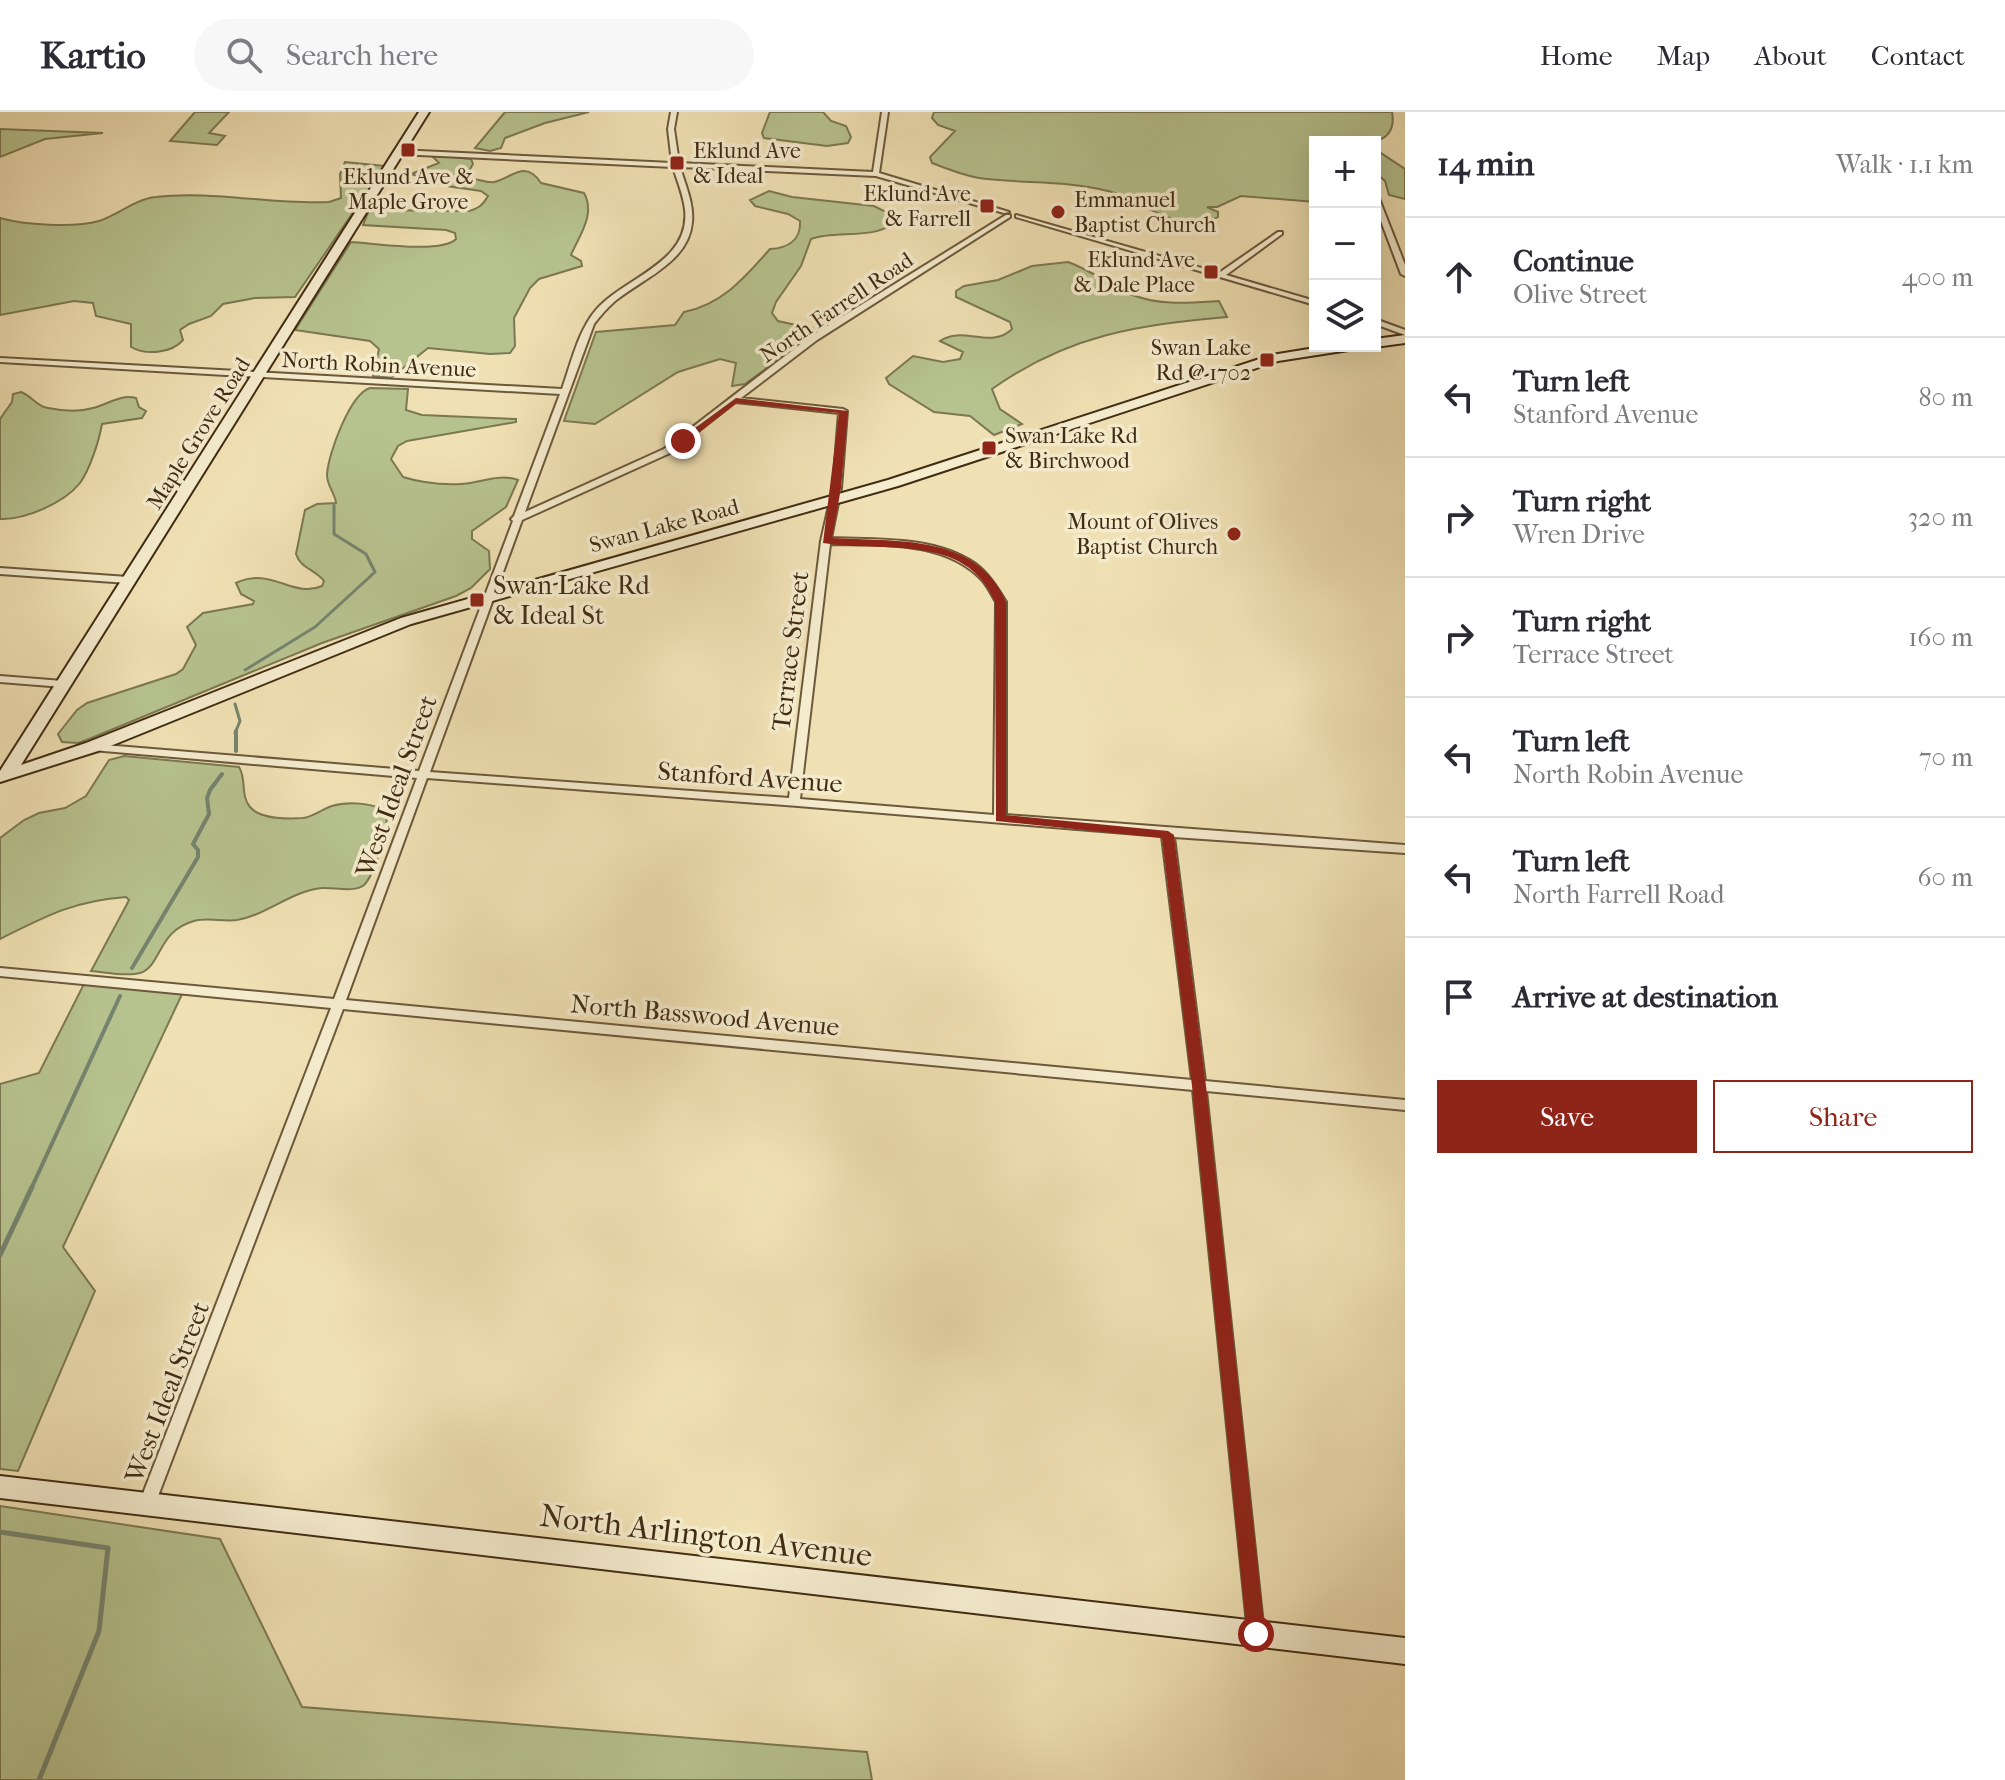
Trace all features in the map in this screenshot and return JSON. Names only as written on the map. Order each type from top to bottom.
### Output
[{"type":"street","name":"Maple Grove Road","points":[[3,776],[424,112]]},
{"type":"street","name":"West Ideal Street","points":[[147,1504],[338,1005],[590,324],[600,308],[666,260],[684,240],[688,209],[674,164],[669,134],[674,112]]},
{"type":"street","points":[[876,174],[885,112]]},
{"type":"street","points":[[398,152],[876,174],[1309,301]]},
{"type":"street","points":[[1380,208],[1405,274]]},
{"type":"street","name":"North Farrell Road","points":[[516,519],[667,451],[829,328],[1011,215]]},
{"type":"street","points":[[1221,275],[1280,233]]},
{"type":"street","points":[[1381,324],[1405,336]]},
{"type":"street","points":[[1381,342],[1405,336]]},
{"type":"street","name":"Swan Lake Road","points":[[3,776],[92,747],[379,631],[490,596],[835,500],[1265,361],[1315,352]]},
{"type":"street","name":"North Robin Avenue","points":[[0,360],[564,392]]},
{"type":"street","name":"Terrace Street","points":[[736,400],[843,411],[835,500],[826,541],[794,802]]},
{"type":"street","points":[[826,541],[924,546],[965,559],[993,583],[1001,602],[1000,818]]},
{"type":"street","points":[[0,571],[128,580]]},
{"type":"street","points":[[0,679],[63,684]]},
{"type":"street","name":"Stanford Avenue","points":[[92,747],[422,776],[1000,818],[1168,835],[1405,849]]},
{"type":"street","points":[[1168,835],[1199,1086],[1256,1634]]},
{"type":"street","name":"North Basswood Avenue","points":[[0,972],[1405,1105]]},
{"type":"street","name":"North Arlington Avenue","points":[[0,1487],[1405,1651]]},
{"type":"green space","points":[[195,112],[229,112],[209,133],[225,136],[217,145],[170,141]]},
{"type":"green space","points":[[505,112],[589,112],[545,123],[505,138],[501,148],[490,151],[475,148]]},
{"type":"green space","points":[[770,112],[823,112],[831,121],[846,126],[851,137],[848,143],[827,146],[764,138],[762,133]]},
{"type":"green space","points":[[934,112],[1392,112],[1392,126],[1381,139],[1381,136],[1309,136],[1309,202],[1241,196],[1217,207],[1207,207],[1218,212],[1218,217],[1190,223],[1162,215],[1108,191],[1076,185],[979,178],[932,163],[930,157],[955,131],[938,125],[932,118]]},
{"type":"green space","points":[[0,129],[103,133],[45,139],[0,157]]},
{"type":"green space","points":[[1381,153],[1405,169],[1405,199],[1389,195],[1381,177]]},
{"type":"green space","points":[[431,155],[471,159],[473,164],[469,171],[474,179],[494,182],[524,171],[541,183],[584,193],[587,217],[571,255],[581,261],[582,266],[539,279],[530,288],[514,318],[515,346],[510,353],[428,348],[391,378],[373,376],[379,349],[370,341],[295,330],[351,242],[422,247],[456,239],[455,233],[446,230],[363,225],[369,210],[469,211],[482,204],[488,196],[481,191],[446,186],[411,174],[439,163]]},
{"type":"green space","points":[[345,162],[385,166],[295,297],[255,298],[223,304],[211,316],[180,330],[183,340],[178,345],[158,352],[131,347],[131,324],[96,316],[93,303],[74,301],[0,315],[0,218],[49,225],[89,223],[148,198],[177,195],[329,202],[341,198],[340,174]]},
{"type":"green space","points":[[769,191],[792,197],[874,206],[898,218],[881,230],[870,233],[811,239],[801,266],[772,313],[778,321],[819,330],[745,384],[732,386],[736,363],[720,359],[678,372],[595,424],[564,421],[596,332],[675,325],[684,312],[710,303],[732,288],[770,249],[788,245],[796,238],[800,221],[788,214],[755,206],[750,200]]},
{"type":"green space","points":[[1068,262],[1141,298],[1174,303],[1219,301],[1227,317],[1133,329],[1048,356],[992,389],[1000,409],[1022,424],[994,435],[970,416],[934,412],[889,384],[886,378],[913,356],[943,362],[960,359],[963,352],[940,341],[958,335],[995,337],[1012,329],[1010,322],[956,297],[956,291],[964,286],[998,280],[1032,266]]},
{"type":"green space","points":[[370,388],[408,389],[406,410],[422,415],[516,419],[516,422],[407,441],[398,446],[391,459],[403,477],[424,482],[461,484],[504,478],[518,480],[506,507],[472,531],[472,539],[489,551],[490,569],[471,588],[456,596],[322,643],[89,739],[78,743],[62,742],[58,734],[77,710],[87,703],[183,669],[196,645],[187,627],[203,613],[253,604],[254,601],[241,594],[236,583],[260,578],[301,589],[322,586],[324,581],[301,563],[296,554],[305,510],[317,504],[336,503],[327,479],[331,453],[355,401]]},
{"type":"green space","points":[[21,392],[41,406],[54,409],[88,409],[130,397],[136,398],[139,407],[146,411],[142,418],[102,424],[84,477],[64,497],[32,513],[0,519],[0,419],[12,402],[13,394]]},
{"type":"green space","points":[[124,756],[239,767],[247,802],[255,811],[267,816],[303,818],[332,806],[352,803],[380,808],[386,811],[386,827],[373,871],[360,887],[311,890],[248,917],[199,920],[182,926],[166,940],[153,963],[140,973],[91,971],[129,900],[126,897],[75,906],[0,939],[0,838],[24,820],[39,813],[65,808],[86,796],[109,760]]},
{"type":"green space","points":[[86,980],[184,990],[63,1247],[95,1291],[18,1471],[0,1469],[0,1084],[39,1073]]},
{"type":"green space","points":[[0,1506],[220,1539],[302,1707],[867,1752],[872,1780],[0,1780]]},
{"type":"waterway","points":[[245,670],[315,627],[375,572],[366,554],[334,534],[334,505]]},
{"type":"waterway","points":[[235,704],[240,721],[235,733]]},
{"type":"waterway","points":[[236,731],[236,751]]},
{"type":"waterway","points":[[132,968],[198,857],[198,850],[193,844],[209,814],[207,798],[210,790],[222,774]]},
{"type":"waterway","points":[[31,1189],[120,996]]},
{"type":"waterway","points":[[0,1255],[32,1187]]},
{"type":"waterway","points":[[0,1532],[108,1548],[99,1631],[39,1780]]},
{"type":"place","name":"Eklund Ave & Maple Grove","points":[[408,150]]},
{"type":"place","name":"Eklund Ave & Ideal","points":[[677,163]]},
{"type":"place","name":"Eklund Ave & Farrell","points":[[987,206]]},
{"type":"place","name":"Emmanuel Baptist Church","points":[[1058,212]]},
{"type":"place","name":"Eklund Ave & Dale Place","points":[[1211,272]]},
{"type":"place","name":"Swan Lake Rd @ 1702","points":[[1267,360]]},
{"type":"place","name":"Swan Lake Rd & Birchwood","points":[[989,448]]},
{"type":"place","name":"Mount of Olives Baptist Church","points":[[1234,534]]},
{"type":"place","name":"Swan Lake Rd & Ideal St","points":[[477,600]]},
{"type":"route","points":[[683,441],[736,400],[843,411],[837,488],[826,541],[924,546],[965,559],[993,583],[1001,602],[1000,818],[1168,835],[1199,1086],[1256,1634]]}]
